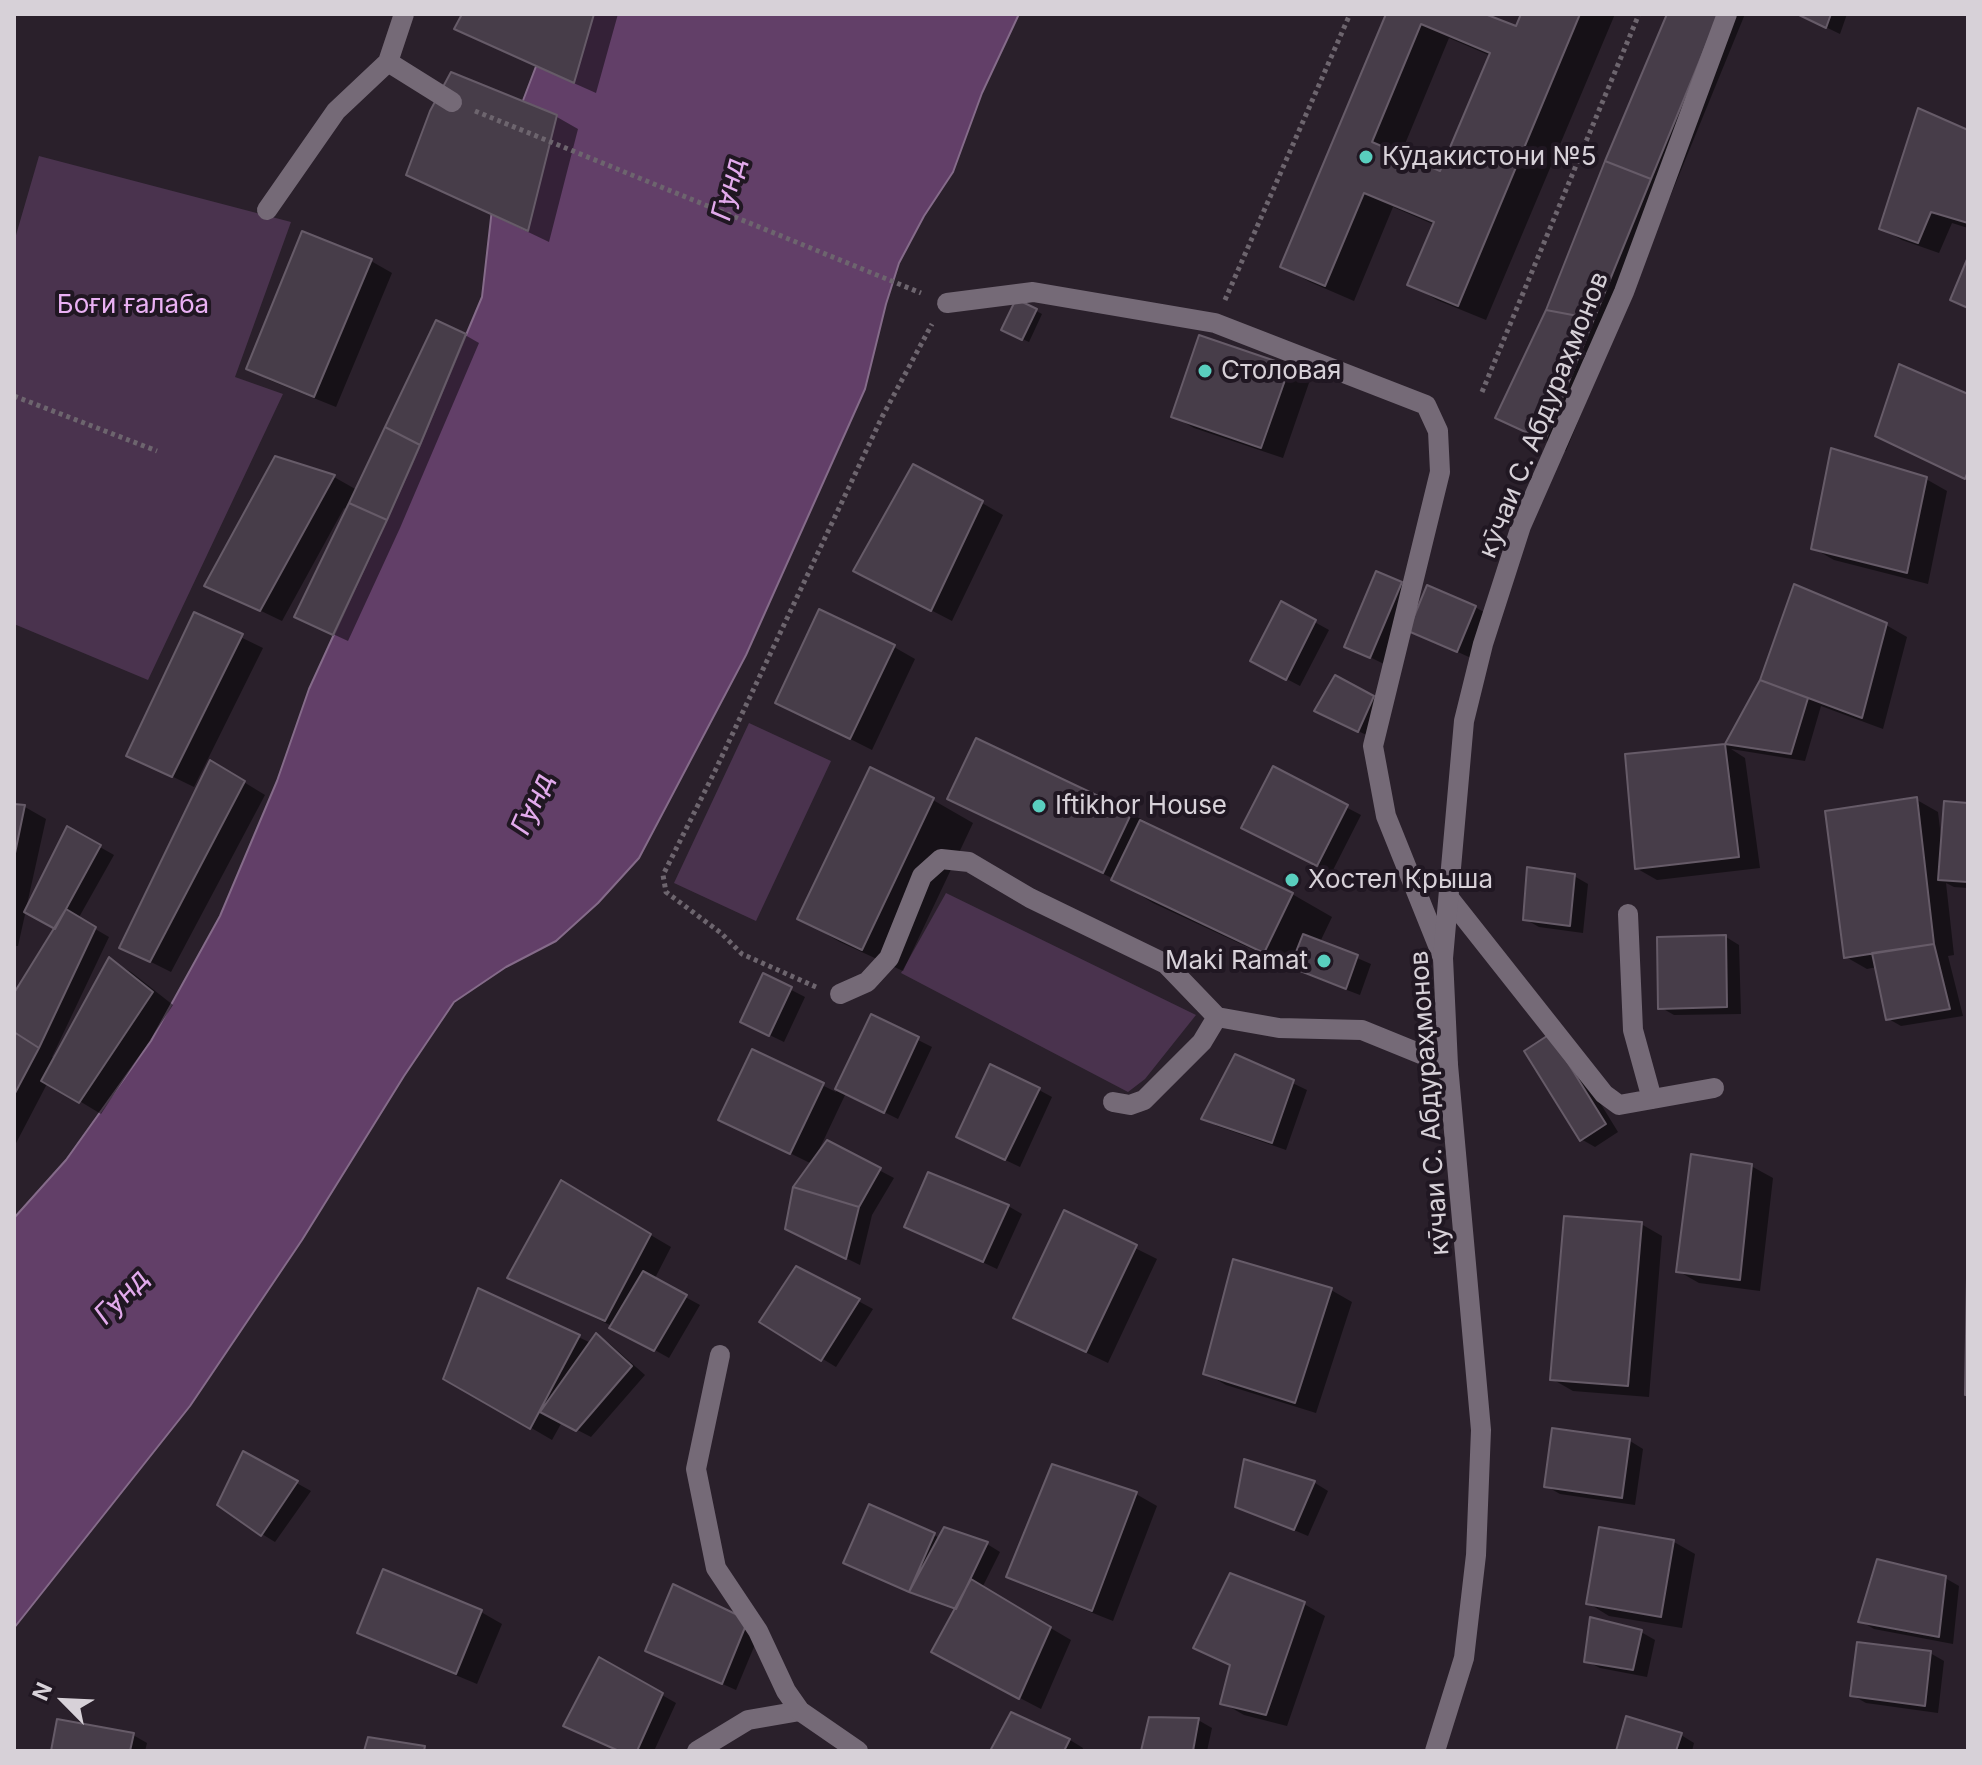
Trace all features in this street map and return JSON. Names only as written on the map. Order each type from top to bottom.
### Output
[{"type":"street","points":[[267,210],[336,111],[388,62],[404,14]]},
{"type":"street","name":"кӯчаи С. Абдураҳмонов","points":[[1435,1751],[1464,1658],[1476,1555],[1481,1430],[1448,1065],[1443,958],[1464,721],[1483,644],[1521,526],[1624,292],[1727,14]]},
{"type":"street","points":[[388,62],[452,102]]},
{"type":"street","points":[[947,303],[1033,292],[1215,323],[1426,405],[1438,431],[1440,472],[1373,746],[1386,816],[1443,958]]},
{"type":"street","points":[[840,994],[867,982],[889,958],[922,876],[941,859],[969,862],[1030,898],[1166,964],[1217,1017],[1279,1028],[1362,1030],[1448,1065]]},
{"type":"street","points":[[1449,898],[1604,1094],[1619,1105],[1714,1088]]},
{"type":"street","points":[[1628,914],[1633,1030],[1652,1099]]},
{"type":"street","points":[[1113,1102],[1130,1105],[1144,1100],[1202,1042],[1217,1017]]},
{"type":"street","points":[[720,1355],[696,1469],[716,1568],[758,1631],[786,1691],[800,1711],[858,1751]]},
{"type":"street","points":[[697,1751],[748,1720],[800,1711]]},
{"type":"path","points":[[1215,323],[1350,14]]},
{"type":"path","points":[[1482,392],[1639,14]]},
{"type":"path","points":[[452,102],[947,303],[933,322],[882,417],[663,875],[666,892],[721,933],[742,954],[840,994]]},
{"type":"path","points":[[14,396],[157,451]]},
{"type":"green space","name":"Боғи ғалаба","points":[[39,156],[291,222],[235,377],[283,394],[148,680],[14,624],[14,242]]},
{"type":"green space","points":[[749,723],[831,761],[756,921],[674,883]]},
{"type":"green space","points":[[946,893],[1196,1015],[1145,1079],[1128,1092],[901,973]]},
{"type":"water","name":"Ғунд","points":[[556,14],[1019,14],[982,93],[953,172],[924,216],[899,263],[865,389],[746,655],[639,858],[598,903],[556,941],[506,967],[454,1002],[302,1240],[190,1406],[14,1628],[14,1218],[66,1160],[151,1041],[220,916],[277,781],[309,689],[411,466],[482,297],[492,209],[519,111]]},
{"type":"building","points":[[462,14],[594,14],[574,83],[454,29]]},
{"type":"building","name":"Кӯдакистони №5","points":[[1386,14],[1485,14],[1516,26],[1521,14],[1580,14],[1458,306],[1407,285],[1434,222],[1364,193],[1325,286],[1280,267]],"holes":[[[1421,24],[1490,53],[1440,171],[1372,142]]]},
{"type":"building","points":[[1667,14],[1719,14],[1651,179],[1605,161]]},
{"type":"building","points":[[1797,14],[1831,14],[1826,28]]},
{"type":"building","points":[[451,72],[557,115],[528,231],[406,175],[430,111]]},
{"type":"building","points":[[1918,108],[1968,130],[1968,223],[1931,212],[1918,243],[1879,229]]},
{"type":"building","points":[[1605,161],[1651,179],[1594,319],[1546,310]]},
{"type":"building","points":[[302,231],[372,259],[314,397],[246,369]]},
{"type":"building","points":[[1968,257],[1968,308],[1950,300]]},
{"type":"building","points":[[1016,299],[1037,309],[1022,340],[1001,330]]},
{"type":"building","points":[[1546,310],[1594,319],[1545,441],[1495,418]]},
{"type":"building","points":[[436,320],[466,334],[420,445],[385,427]]},
{"type":"building","points":[[1199,335],[1290,366],[1261,448],[1171,417]]},
{"type":"building","points":[[1899,364],[1968,394],[1968,471],[1965,479],[1875,436]]},
{"type":"building","points":[[385,427],[420,445],[387,520],[349,503]]},
{"type":"building","points":[[1831,448],[1927,477],[1907,573],[1811,549]]},
{"type":"building","points":[[275,456],[335,475],[260,611],[204,586]]},
{"type":"building","points":[[913,464],[983,501],[931,611],[853,571]]},
{"type":"building","points":[[349,503],[387,520],[333,635],[294,617]]},
{"type":"building","points":[[1376,571],[1402,582],[1370,658],[1344,647]]},
{"type":"building","points":[[1794,584],[1887,623],[1862,718],[1760,680]]},
{"type":"building","points":[[1427,585],[1476,606],[1457,652],[1408,631]]},
{"type":"building","points":[[1281,601],[1316,620],[1286,680],[1250,661]]},
{"type":"building","points":[[819,609],[895,645],[850,739],[775,703]]},
{"type":"building","points":[[194,612],[243,634],[172,777],[126,756]]},
{"type":"building","points":[[1335,675],[1374,696],[1358,732],[1314,711]]},
{"type":"building","points":[[1760,680],[1808,698],[1791,754],[1725,744]]},
{"type":"building","name":"Iftikhor House","points":[[976,738],[1132,812],[1103,873],[947,799]]},
{"type":"building","points":[[1725,744],[1739,857],[1635,869],[1625,754]]},
{"type":"building","points":[[210,760],[245,781],[150,962],[119,948]]},
{"type":"building","points":[[1273,766],[1348,805],[1317,866],[1241,828]]},
{"type":"building","points":[[870,767],[934,798],[862,950],[797,919]]},
{"type":"building","points":[[1917,797],[1934,944],[1844,958],[1825,811]]},
{"type":"building","points":[[1944,801],[1968,803],[1968,882],[1938,880]]},
{"type":"building","points":[[14,804],[25,805],[14,858]]},
{"type":"building","points":[[1140,820],[1293,893],[1264,953],[1111,880]]},
{"type":"building","points":[[67,826],[101,845],[55,929],[24,912]]},
{"type":"building","points":[[1527,867],[1575,874],[1570,926],[1523,920]]},
{"type":"building","points":[[66,909],[96,927],[39,1048],[14,1032],[14,993]]},
{"type":"building","name":"Maki Ramat","points":[[1303,934],[1358,955],[1346,989],[1290,967]]},
{"type":"building","points":[[1726,935],[1727,1007],[1658,1009],[1657,937]]},
{"type":"building","points":[[1934,944],[1950,1009],[1886,1020],[1872,953]]},
{"type":"building","points":[[109,957],[153,992],[79,1103],[41,1081]]},
{"type":"building","points":[[763,973],[792,987],[769,1036],[740,1022]]},
{"type":"building","points":[[871,1014],[919,1037],[884,1113],[835,1089]]},
{"type":"building","points":[[14,1032],[39,1048],[14,1095]]},
{"type":"building","points":[[1550,1034],[1606,1124],[1580,1141],[1524,1051]]},
{"type":"building","points":[[752,1049],[824,1083],[790,1154],[718,1120]]},
{"type":"building","points":[[1235,1054],[1294,1080],[1272,1143],[1201,1119]]},
{"type":"building","points":[[990,1064],[1040,1088],[1005,1160],[956,1137]]},
{"type":"building","points":[[827,1140],[881,1168],[859,1207],[793,1187]]},
{"type":"building","points":[[1691,1154],[1752,1164],[1740,1280],[1676,1272]]},
{"type":"building","points":[[928,1172],[1009,1205],[983,1262],[904,1227]]},
{"type":"building","points":[[561,1180],[651,1234],[605,1321],[507,1278]]},
{"type":"building","points":[[793,1187],[859,1207],[846,1259],[785,1229]]},
{"type":"building","points":[[1064,1210],[1137,1245],[1086,1352],[1013,1318]]},
{"type":"building","points":[[1564,1216],[1642,1222],[1628,1386],[1550,1380]]},
{"type":"building","points":[[1968,1219],[1968,1395],[1965,1395]]},
{"type":"building","points":[[1233,1259],[1332,1288],[1295,1403],[1203,1374]]},
{"type":"building","points":[[796,1266],[860,1299],[821,1361],[759,1322]]},
{"type":"building","points":[[643,1271],[687,1295],[654,1351],[609,1328]]},
{"type":"building","points":[[478,1288],[580,1335],[530,1429],[443,1379]]},
{"type":"building","points":[[596,1333],[632,1366],[576,1431],[540,1412]]},
{"type":"building","points":[[1552,1428],[1630,1439],[1622,1498],[1544,1487]]},
{"type":"building","points":[[243,1451],[298,1481],[261,1536],[217,1505]]},
{"type":"building","points":[[1244,1459],[1315,1481],[1294,1530],[1235,1507]]},
{"type":"building","points":[[1052,1464],[1137,1492],[1092,1611],[1006,1577]]},
{"type":"building","points":[[869,1504],[935,1533],[909,1592],[843,1563]]},
{"type":"building","points":[[944,1527],[988,1542],[956,1609],[909,1592]]},
{"type":"building","points":[[1599,1527],[1674,1540],[1661,1617],[1586,1604]]},
{"type":"building","points":[[1877,1559],[1946,1576],[1939,1637],[1858,1622]]},
{"type":"building","points":[[383,1569],[482,1610],[456,1674],[357,1633]]},
{"type":"building","points":[[1230,1573],[1305,1602],[1266,1715],[1220,1704],[1230,1665],[1193,1648]]},
{"type":"building","points":[[971,1579],[1051,1627],[1019,1699],[931,1652]]},
{"type":"building","points":[[673,1584],[748,1620],[722,1684],[645,1651]]},
{"type":"building","points":[[1590,1617],[1642,1630],[1633,1670],[1584,1662]]},
{"type":"building","points":[[1857,1642],[1931,1651],[1925,1706],[1850,1696]]},
{"type":"building","points":[[599,1657],[663,1693],[637,1751],[619,1751],[563,1726]]},
{"type":"building","points":[[1011,1712],[1070,1739],[1064,1751],[990,1751]]},
{"type":"building","points":[[1626,1716],[1682,1733],[1676,1751],[1616,1751]]},
{"type":"building","points":[[1149,1717],[1199,1718],[1193,1751],[1141,1751]]},
{"type":"building","points":[[57,1719],[134,1733],[130,1751],[51,1751]]},
{"type":"building","points":[[368,1737],[425,1746],[424,1751],[364,1751]]},
{"type":"place","name":"Кӯдакистони №5","points":[[1366,157]]},
{"type":"place","name":"Столовая","points":[[1205,371]]},
{"type":"place","name":"Iftikhor House","points":[[1039,806]]},
{"type":"place","name":"Хостел Крыша","points":[[1292,880]]},
{"type":"place","name":"Maki Ramat","points":[[1324,961]]}]
